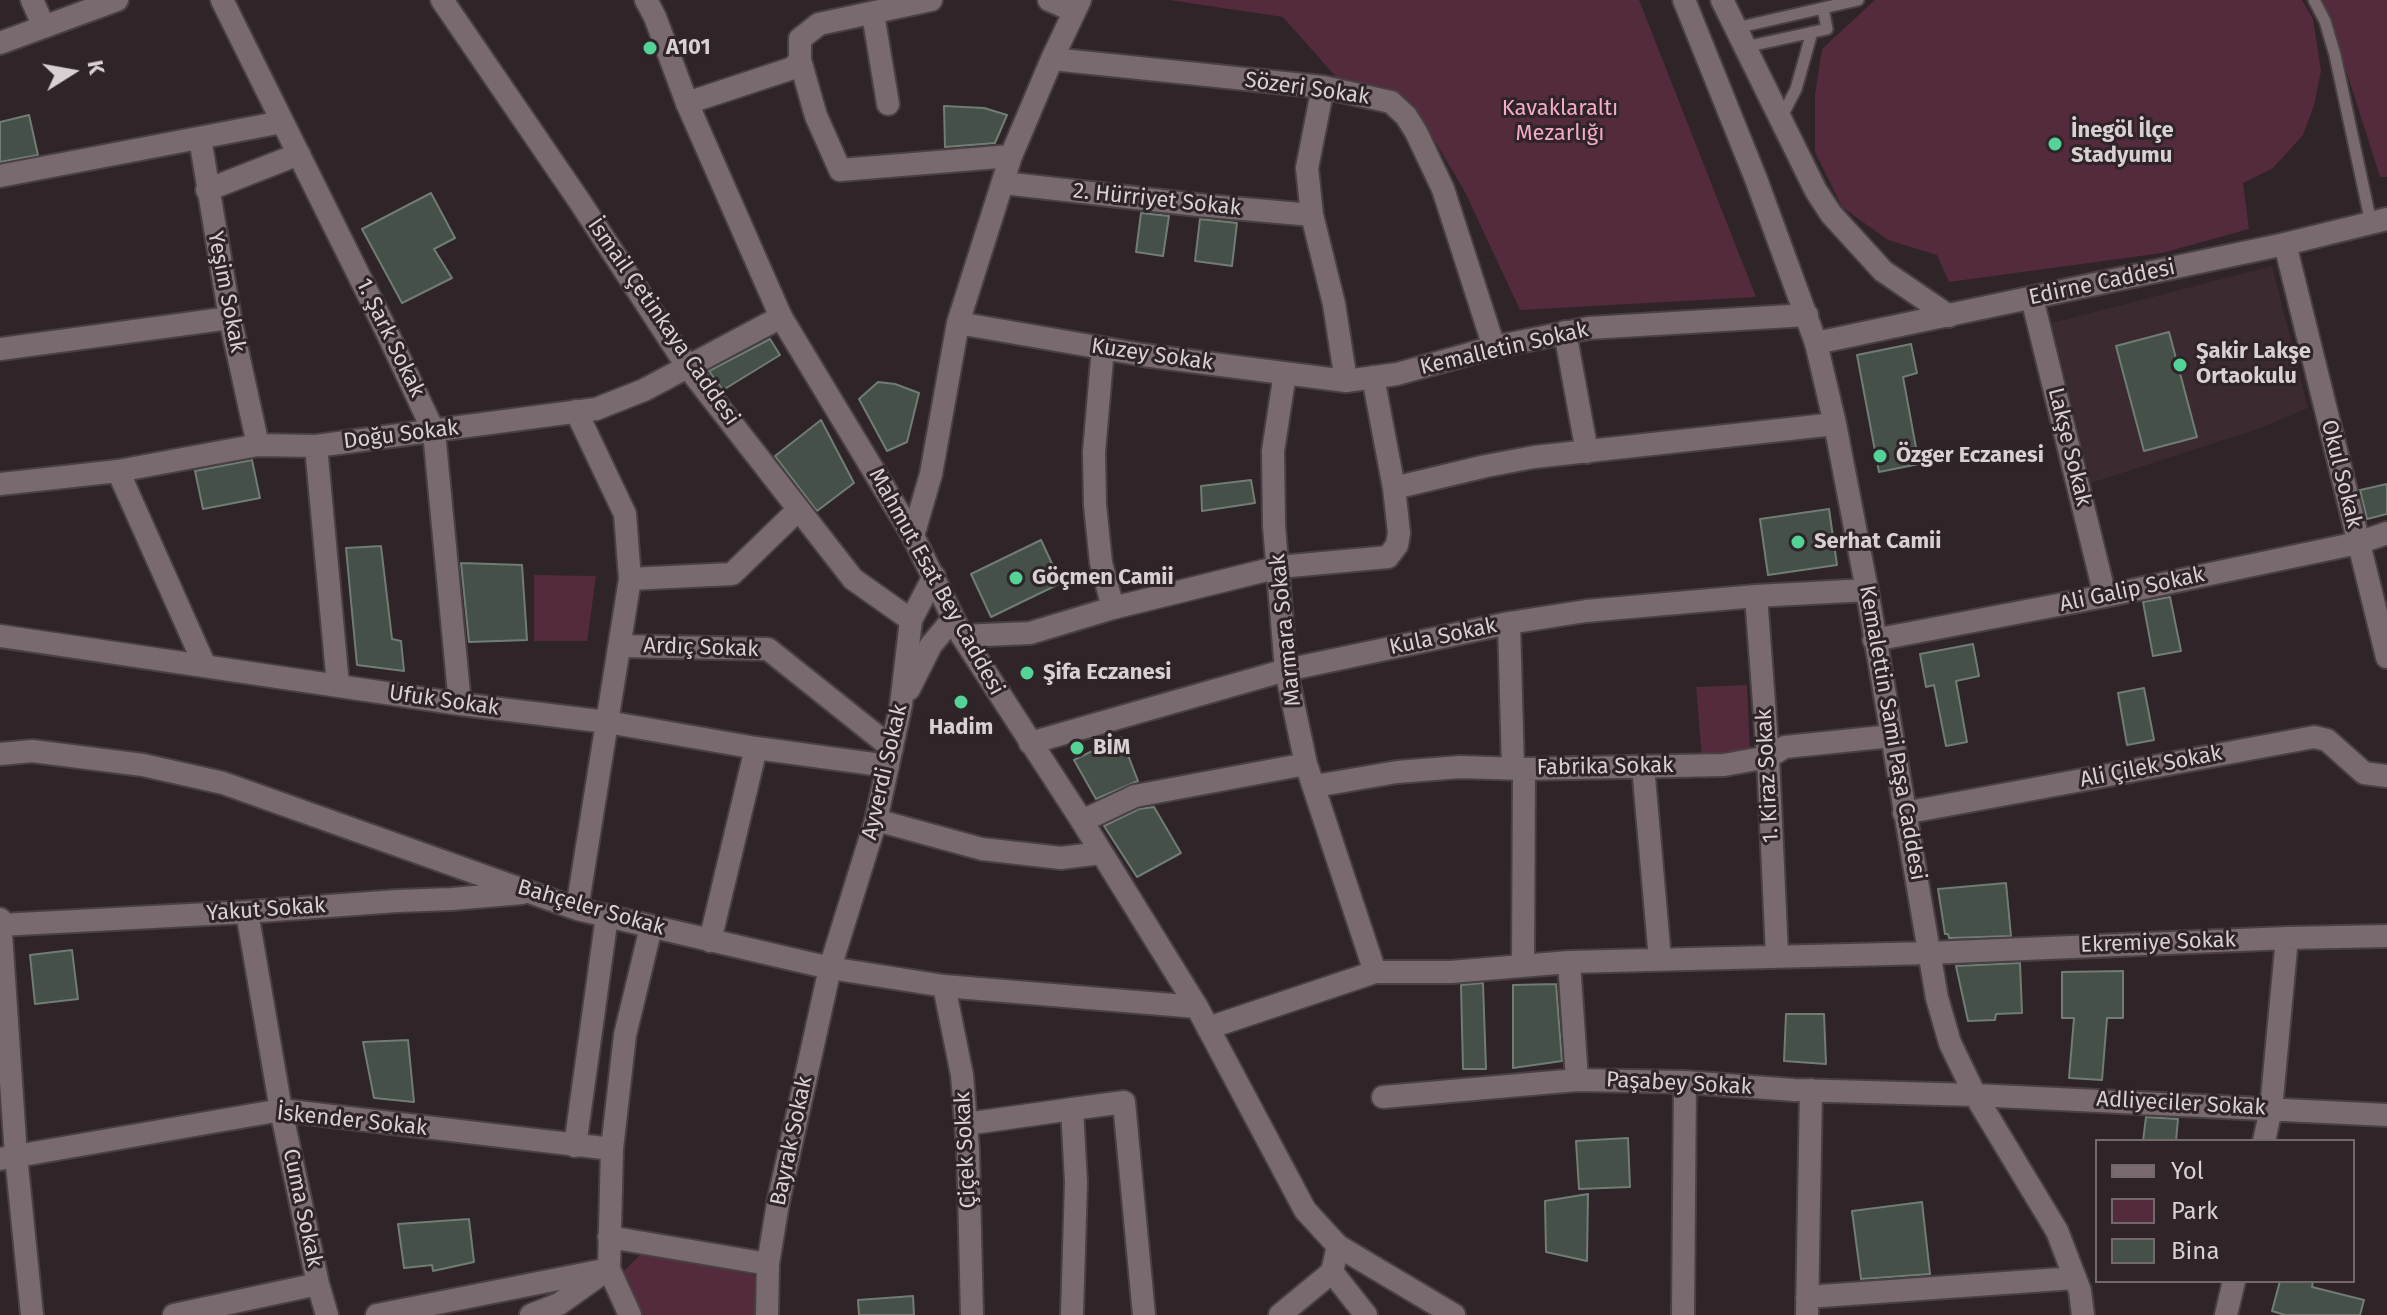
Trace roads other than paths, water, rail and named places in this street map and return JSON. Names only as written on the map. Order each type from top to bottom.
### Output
[{"type":"street","points":[[32,0],[44,27]]},
{"type":"street","points":[[0,43],[117,0]]},
{"type":"street","name":"1. Şark Sokak","points":[[222,0],[434,432],[460,704]]},
{"type":"street","name":"İsmail Çetinkaya Caddesi","points":[[442,0],[687,366],[853,579],[911,620]]},
{"type":"street","name":"Mahmut Esat Bey Caddesi","points":[[646,0],[687,103],[781,317],[913,536],[958,628],[1197,1007],[1305,1210],[1346,1251],[1454,1315]]},
{"type":"street","points":[[931,0],[819,24],[800,39],[800,60],[816,116],[840,170],[1011,156]]},
{"type":"street","points":[[913,536],[931,474],[958,323],[1011,156],[1077,6],[1049,0]]},
{"type":"street","name":"Kemalettin Sami Paşa Caddesi","points":[[1684,0],[1756,179],[1816,343],[1867,590],[1937,998],[1950,1043],[1975,1095],[2057,1231],[2080,1291],[2083,1315]]},
{"type":"street","points":[[1725,1],[1740,38],[1816,191],[1858,245],[1883,271],[1949,316]]},
{"type":"street","points":[[873,14],[888,104]]},
{"type":"street","name":"Sözeri Sokak","points":[[1052,59],[1323,87],[1391,102],[1406,116],[1443,189],[1494,347]]},
{"type":"street","points":[[687,103],[793,68],[800,60]]},
{"type":"street","points":[[1323,87],[1307,168],[1312,215],[1334,304],[1346,381]]},
{"type":"street","points":[[0,176],[282,122]]},
{"type":"street","name":"Yeşim Sokak","points":[[200,138],[230,318],[258,445]]},
{"type":"street","points":[[207,190],[299,154]]},
{"type":"street","name":"2. Hürriyet Sokak","points":[[1003,183],[1312,215]]},
{"type":"street","name":"Edirne Caddesi","points":[[1816,343],[2285,244],[2379,221]]},
{"type":"street","name":"Okul Sokak","points":[[2285,244],[2387,657]]},
{"type":"street","name":"Lakşe Sokak","points":[[2032,298],[2105,596]]},
{"type":"street","name":"Kemalletin Sokak","points":[[1346,381],[1397,374],[1494,347],[1589,328],[1807,315]]},
{"type":"street","name":"Doğu Sokak","points":[[0,484],[118,471],[258,445],[316,446],[596,409],[644,390],[781,317]]},
{"type":"street","points":[[0,349],[230,318]]},
{"type":"street","name":"Kuzey Sokak","points":[[958,323],[1103,348],[1346,381]]},
{"type":"street","points":[[1565,332],[1587,452]]},
{"type":"street","points":[[1103,348],[1094,452],[1095,505],[1101,563],[1113,608]]},
{"type":"street","name":"Marmara Sokak","points":[[1285,373],[1273,451],[1274,526],[1286,670],[1306,764],[1375,972]]},
{"type":"street","points":[[901,705],[931,645],[958,628],[1030,633],[1113,608],[1279,567],[1388,557],[1397,545],[1399,533],[1394,488],[1373,377]]},
{"type":"street","points":[[576,411],[625,514],[630,579],[577,909]]},
{"type":"street","points":[[1394,488],[1534,457],[1835,424]]},
{"type":"street","points":[[316,446],[338,685]]},
{"type":"street","points":[[118,471],[205,666]]},
{"type":"street","points":[[630,579],[732,574],[798,510]]},
{"type":"street","name":"Ali Galip Sokak","points":[[1874,640],[2105,596],[2358,543],[2387,533]]},
{"type":"street","name":"Ayverdi Sokak","points":[[830,968],[876,820],[901,705],[911,620],[934,576]]},
{"type":"street","name":"Kula Sokak","points":[[1030,743],[1286,670],[1509,623],[1586,611],[1867,590]]},
{"type":"street","name":"1. Kiraz Sokak","points":[[1756,596],[1768,757],[1777,956]]},
{"type":"street","points":[[1509,623],[1518,768],[1523,965]]},
{"type":"street","name":"Ufuk Sokak","points":[[0,636],[460,704],[607,722],[756,748],[890,757]]},
{"type":"street","name":"Ardıç Sokak","points":[[620,646],[768,649],[890,757]]},
{"type":"street","name":"Fabrika Sokak","points":[[1315,786],[1397,772],[1460,767],[1724,765],[1768,757],[1785,747],[1892,736]]},
{"type":"street","name":"Ali Çilek Sokak","points":[[1904,813],[2314,737],[2327,740],[2364,773],[2387,776]]},
{"type":"street","points":[[710,941],[756,748]]},
{"type":"street","name":"Bahçeler Sokak","points":[[0,754],[32,751],[143,765],[223,783],[577,909],[830,968],[944,986],[1197,1007]]},
{"type":"street","points":[[1082,821],[1135,796],[1306,764]]},
{"type":"street","points":[[1643,766],[1660,959]]},
{"type":"street","points":[[876,820],[982,849],[1061,858],[1101,853]]},
{"type":"street","name":"Yakut Sokak","points":[[0,923],[247,912],[531,892]]},
{"type":"street","name":"Cuma Sokak","points":[[247,912],[281,1110],[327,1315]]},
{"type":"street","points":[[575,1146],[607,916]]},
{"type":"street","points":[[0,923],[8,1158],[32,1315]]},
{"type":"street","points":[[630,1315],[609,1269],[612,1149],[625,1035],[651,927]]},
{"type":"street","name":"Ekremiye Sokak","points":[[1208,1028],[1375,972],[1451,972],[1569,962],[1929,953],[2387,936]]},
{"type":"street","points":[[2264,1139],[2271,1109],[2287,938]]},
{"type":"street","points":[[1569,962],[1577,1080]]},
{"type":"street","name":"Bayrak Sokak","points":[[767,1315],[768,1264],[778,1203],[830,968]]},
{"type":"street","name":"Çiçek Sokak","points":[[944,986],[962,1075],[972,1315]]},
{"type":"street","name":"Paşabey Sokak","points":[[1383,1097],[1577,1080],[1975,1095]]},
{"type":"street","points":[[1683,1315],[1685,1082]]},
{"type":"street","points":[[1811,1090],[1807,1306],[2075,1278]]},
{"type":"street","name":"Adliyeciler Sokak","points":[[1975,1095],[2387,1115]]},
{"type":"street","points":[[966,1124],[1124,1102],[1144,1315]]},
{"type":"street","points":[[1072,1109],[1076,1182],[1072,1315]]},
{"type":"street","name":"İskender Sokak","points":[[8,1158],[281,1110],[612,1149]]},
{"type":"street","points":[[609,1237],[768,1264]]},
{"type":"street","points":[[1280,1315],[1332,1272],[1346,1251]]},
{"type":"street","points":[[377,1315],[609,1269]]},
{"type":"street","points":[[531,1315],[559,1304],[609,1269]]},
{"type":"street","points":[[1332,1272],[1366,1315]]},
{"type":"street","points":[[2226,1315],[2234,1283]]},
{"type":"street","points":[[174,1315],[318,1284]]},
{"type":"lane","points":[[1740,38],[1823,8],[1858,0]]},
{"type":"lane","points":[[2314,0],[2325,21],[2379,221]]},
{"type":"lane","points":[[1740,38],[1827,29],[1823,8]]},
{"type":"lane","points":[[1781,119],[1796,89],[1812,32]]},
{"type":"place","name":"A101","points":[[650,48]]},
{"type":"place","name":"İnegöl İlçe Stadyumu","points":[[2055,144]]},
{"type":"place","name":"Şakir Lakşe Ortaokulu","points":[[2180,365]]},
{"type":"place","name":"Özger Eczanesi","points":[[1880,456]]},
{"type":"place","name":"Serhat Camii","points":[[1798,542]]},
{"type":"place","name":"Göçmen Camii","points":[[1016,578]]},
{"type":"place","name":"Şifa Eczanesi","points":[[1027,673]]},
{"type":"place","name":"Hadim","points":[[961,702]]},
{"type":"place","name":"BİM","points":[[1077,748]]},
{"type":"park label","name":"Kavaklaraltı Mezarlığı","points":[[1560,122]]}]
